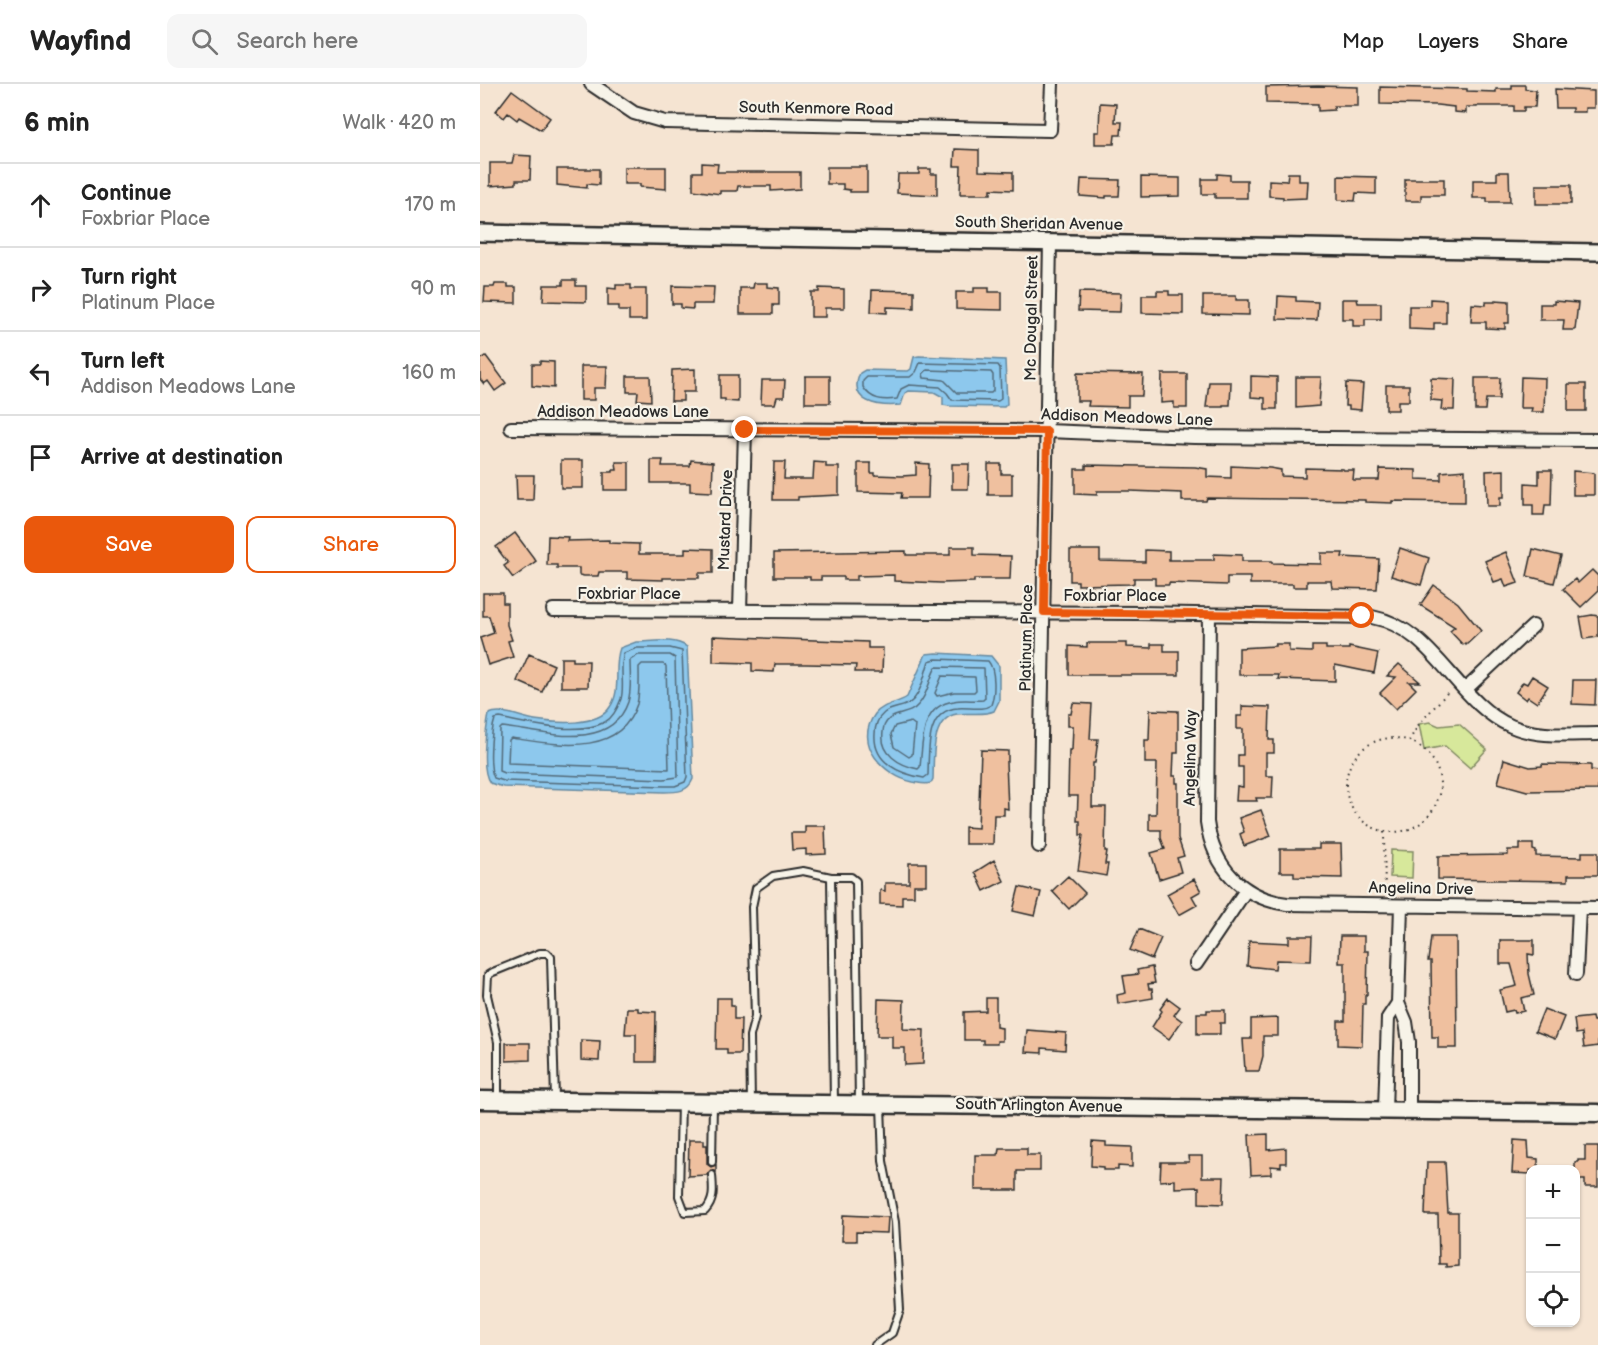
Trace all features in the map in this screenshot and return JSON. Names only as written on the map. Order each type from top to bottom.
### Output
[{"type":"main road","name":"South Arlington Avenue","points":[[480,1100],[1598,1113]]},
{"type":"street","name":"South Kenmore Road","points":[[591,84],[634,113],[665,122],[1050,130],[1052,84]]},
{"type":"street","name":"South Sheridan Avenue","points":[[480,233],[1598,252]]},
{"type":"street","name":"Mc Dougal Street","points":[[1047,431],[1050,242]]},
{"type":"street","name":"Addison Meadows Lane","points":[[511,428],[1047,431],[1194,437],[1598,440]]},
{"type":"street","name":"Mustard Drive","points":[[740,611],[745,430]]},
{"type":"street","name":"Platinum Place","points":[[1039,846],[1047,431]]},
{"type":"street","name":"Foxbriar Place","points":[[553,610],[1362,616],[1391,622],[1411,633],[1498,719],[1519,729],[1539,733],[1598,734]]},
{"type":"street","name":"Angelina Way","points":[[1209,614],[1208,828],[1210,842],[1222,867],[1246,890]]},
{"type":"street","points":[[1462,685],[1533,626]]},
{"type":"street","points":[[1196,964],[1246,890]]},
{"type":"street","name":"Angelina Drive","points":[[1246,890],[1267,900],[1287,904],[1598,908]]},
{"type":"street","points":[[1401,906],[1398,1003],[1406,1022],[1409,1042],[1409,1111]]},
{"type":"street","points":[[1576,974],[1579,908]]},
{"type":"street","points":[[1385,1110],[1388,1018],[1398,1003]]},
{"type":"lane","points":[[751,1103],[750,1036],[755,1017],[752,907],[756,888],[774,876],[803,871],[831,877],[851,877],[856,881],[859,1104]]},
{"type":"lane","points":[[831,877],[834,1104]]},
{"type":"lane","points":[[498,1100],[498,1042],[487,995],[488,975],[540,953],[547,953],[552,957],[555,1100]]},
{"type":"lane","points":[[681,1102],[679,1196],[686,1212],[705,1211],[711,1204],[712,1175]]},
{"type":"lane","points":[[712,1162],[713,1102]]},
{"type":"lane","points":[[875,1345],[892,1333],[900,1310],[895,1222],[883,1161],[881,1104]]},
{"type":"path","points":[[1409,741],[1419,724],[1462,685]]},
{"type":"path","points":[[1394,738],[1409,741],[1423,749],[1433,760],[1440,790],[1436,805],[1427,818],[1415,827],[1400,832],[1384,832],[1358,817],[1350,804],[1346,788],[1348,773],[1354,759],[1372,744],[1394,738]]},
{"type":"path","points":[[1384,832],[1385,905]]},
{"type":"green space","points":[[1430,722],[1439,726],[1459,724],[1487,749],[1470,768],[1445,746],[1424,750],[1419,724]]},
{"type":"green space","points":[[1391,850],[1413,851],[1412,878],[1390,877]]},
{"type":"water","points":[[914,357],[1005,360],[1007,404],[1004,407],[949,406],[943,405],[943,397],[934,392],[909,391],[905,393],[901,405],[875,404],[861,397],[857,383],[860,373],[865,370],[908,371],[911,369]]},
{"type":"water","points":[[669,641],[687,647],[693,779],[688,787],[678,791],[664,792],[503,787],[490,783],[484,760],[489,714],[500,712],[553,722],[576,722],[596,718],[610,707],[614,700],[620,648],[636,642]]},
{"type":"water","points":[[926,654],[991,656],[999,666],[999,701],[994,711],[957,714],[948,717],[942,723],[935,741],[933,779],[931,783],[922,784],[902,779],[882,766],[870,747],[869,725],[875,714],[882,708],[907,697]]},
{"type":"building","points":[[1512,85],[1525,85],[1525,89],[1536,90],[1535,107],[1524,107],[1524,111],[1514,111],[1514,106],[1477,106],[1466,107],[1466,113],[1454,112],[1454,107],[1437,105],[1380,104],[1380,87],[1496,92],[1496,89],[1512,89]]},
{"type":"building","points":[[1266,87],[1358,87],[1358,106],[1334,106],[1334,110],[1318,111],[1318,104],[1266,103]]},
{"type":"building","points":[[1555,89],[1594,91],[1594,108],[1585,108],[1585,112],[1572,112],[1572,108],[1556,108]]},
{"type":"building","points":[[512,90],[550,118],[541,130],[519,117],[517,120],[508,113],[504,118],[496,111]]},
{"type":"building","points":[[1100,103],[1116,104],[1115,122],[1122,122],[1121,135],[1115,135],[1114,144],[1095,144],[1095,132],[1099,132]]},
{"type":"building","points":[[955,149],[979,150],[979,171],[1013,172],[1013,190],[991,189],[991,194],[960,194],[961,166],[954,166]]},
{"type":"building","points":[[514,155],[531,156],[530,180],[516,180],[516,184],[490,186],[490,163],[512,163]]},
{"type":"building","points":[[702,163],[718,164],[717,172],[800,172],[800,189],[771,191],[771,186],[738,186],[737,191],[720,191],[720,194],[693,190],[693,172],[702,172]]},
{"type":"building","points":[[624,167],[666,167],[666,189],[640,187],[640,184],[624,184]]},
{"type":"building","points":[[827,167],[867,167],[867,192],[850,192],[850,190],[843,189],[843,184],[827,184]]},
{"type":"building","points":[[557,169],[599,169],[599,185],[587,184],[587,188],[557,185]]},
{"type":"building","points":[[919,169],[931,169],[931,174],[937,174],[937,195],[897,193],[898,174],[919,174]]},
{"type":"building","points":[[1497,172],[1509,172],[1510,202],[1487,202],[1487,198],[1473,198],[1473,180],[1497,180]]},
{"type":"building","points":[[1288,173],[1299,173],[1299,181],[1308,181],[1307,198],[1283,199],[1283,197],[1269,196],[1269,180],[1287,181]]},
{"type":"building","points":[[1217,174],[1230,175],[1230,180],[1247,180],[1247,198],[1215,198],[1215,194],[1202,194],[1202,179],[1217,179]]},
{"type":"building","points":[[1338,176],[1376,177],[1376,194],[1356,193],[1355,201],[1338,200]]},
{"type":"building","points":[[1141,177],[1180,178],[1180,196],[1141,197]]},
{"type":"building","points":[[1081,179],[1120,180],[1119,196],[1106,196],[1106,198],[1080,196]]},
{"type":"building","points":[[1405,179],[1444,179],[1444,195],[1421,195],[1421,201],[1405,201]]},
{"type":"building","points":[[1536,185],[1571,185],[1571,204],[1536,204]]},
{"type":"building","points":[[563,280],[576,280],[576,286],[586,286],[586,302],[543,301],[544,285],[563,285]]},
{"type":"building","points":[[754,283],[767,283],[767,287],[779,288],[779,305],[773,305],[773,314],[740,314],[740,288],[753,288]]},
{"type":"building","points":[[495,284],[508,284],[508,287],[516,287],[516,303],[484,302],[485,287],[494,287]]},
{"type":"building","points":[[616,285],[631,285],[631,289],[646,289],[646,320],[629,320],[629,311],[619,311],[619,306],[608,306],[608,288],[616,289]]},
{"type":"building","points":[[672,286],[714,287],[713,304],[693,304],[693,309],[681,308],[681,304],[672,304]]},
{"type":"building","points":[[819,288],[844,289],[844,308],[825,308],[825,317],[811,317],[811,292],[819,292]]},
{"type":"building","points":[[974,288],[989,288],[989,292],[1002,292],[1002,310],[956,309],[956,292],[974,292]]},
{"type":"building","points":[[872,290],[914,291],[914,308],[887,307],[887,313],[871,312]]},
{"type":"building","points":[[1157,291],[1169,291],[1169,295],[1183,295],[1183,314],[1142,313],[1142,295],[1157,295]]},
{"type":"building","points":[[1079,292],[1121,293],[1120,312],[1078,311]]},
{"type":"building","points":[[1203,296],[1236,296],[1236,300],[1249,300],[1249,315],[1203,314]]},
{"type":"building","points":[[1278,296],[1296,297],[1296,301],[1318,302],[1317,320],[1277,319]]},
{"type":"building","points":[[1342,299],[1357,299],[1358,303],[1381,303],[1381,319],[1365,319],[1365,326],[1353,326],[1353,319],[1342,319]]},
{"type":"building","points":[[1430,299],[1446,300],[1446,323],[1434,323],[1434,330],[1409,329],[1409,306],[1430,306]]},
{"type":"building","points":[[1495,300],[1509,301],[1509,323],[1505,323],[1505,329],[1486,328],[1486,322],[1471,322],[1472,304],[1486,305],[1486,302],[1495,302]]},
{"type":"building","points":[[1554,301],[1578,303],[1575,330],[1563,330],[1564,320],[1540,320],[1540,304],[1554,304]]},
{"type":"building","points":[[486,356],[506,383],[495,391],[488,381],[484,384],[480,379],[480,360]]},
{"type":"building","points":[[540,361],[554,362],[554,388],[532,386],[532,364],[540,364]]},
{"type":"building","points":[[581,366],[607,366],[606,388],[594,388],[594,400],[581,400]]},
{"type":"building","points":[[695,369],[695,392],[683,392],[683,401],[671,401],[672,370]]},
{"type":"building","points":[[1077,373],[1143,374],[1142,396],[1128,396],[1128,407],[1088,406],[1089,401],[1077,401]]},
{"type":"building","points":[[1162,374],[1187,374],[1187,408],[1174,408],[1174,402],[1161,403]]},
{"type":"building","points":[[720,375],[738,375],[738,402],[720,399]]},
{"type":"building","points":[[627,376],[650,376],[651,401],[637,400],[638,392],[627,392]]},
{"type":"building","points":[[805,376],[830,376],[830,403],[805,403]]},
{"type":"building","points":[[1251,376],[1277,377],[1277,409],[1265,409],[1265,398],[1251,397]]},
{"type":"building","points":[[1296,377],[1321,377],[1319,406],[1296,408]]},
{"type":"building","points":[[1521,377],[1545,378],[1544,412],[1531,412],[1532,408],[1520,408]]},
{"type":"building","points":[[1431,378],[1455,379],[1454,410],[1441,410],[1442,401],[1431,400]]},
{"type":"building","points":[[1475,378],[1500,378],[1499,399],[1486,399],[1485,410],[1475,410]]},
{"type":"building","points":[[762,380],[785,380],[784,397],[777,397],[775,404],[761,404]]},
{"type":"building","points":[[1209,382],[1231,382],[1230,405],[1206,407]]},
{"type":"building","points":[[1346,383],[1363,384],[1361,410],[1349,409],[1349,406],[1345,406]]},
{"type":"building","points":[[1568,384],[1586,384],[1586,411],[1568,411]]},
{"type":"building","points":[[1386,385],[1409,385],[1409,401],[1398,401],[1398,410],[1386,410]]},
{"type":"building","points":[[561,460],[583,460],[583,488],[561,488]]},
{"type":"building","points":[[651,460],[663,460],[662,466],[690,466],[691,460],[713,462],[712,492],[690,491],[690,483],[651,483]]},
{"type":"building","points":[[616,462],[629,462],[629,490],[604,490],[604,472],[617,470]]},
{"type":"building","points":[[774,462],[785,462],[784,479],[813,479],[814,462],[826,463],[826,467],[839,467],[839,495],[798,497],[798,500],[773,500]]},
{"type":"building","points":[[858,463],[871,463],[871,473],[875,475],[902,476],[916,475],[916,463],[929,464],[928,498],[901,498],[902,493],[858,492]]},
{"type":"building","points":[[952,464],[969,464],[968,489],[952,489]]},
{"type":"building","points":[[988,464],[1001,464],[1001,474],[1012,474],[1012,495],[988,495]]},
{"type":"building","points":[[1086,465],[1195,467],[1207,469],[1207,477],[1231,478],[1231,466],[1270,468],[1281,470],[1281,476],[1305,477],[1305,468],[1343,469],[1354,470],[1353,480],[1379,480],[1380,469],[1416,470],[1416,479],[1441,480],[1441,472],[1465,470],[1465,502],[1392,501],[1392,503],[1365,502],[1365,500],[1207,498],[1206,501],[1182,501],[1182,493],[1097,491],[1097,495],[1075,494],[1075,469],[1086,469]]},
{"type":"building","points":[[1504,470],[1504,497],[1500,497],[1500,506],[1487,506],[1486,471]]},
{"type":"building","points":[[1539,470],[1552,470],[1551,505],[1545,505],[1544,515],[1533,515],[1533,505],[1525,505],[1525,483],[1539,484]]},
{"type":"building","points":[[1573,471],[1594,473],[1594,495],[1573,495]]},
{"type":"building","points":[[516,475],[534,475],[533,500],[517,500]]},
{"type":"building","points":[[515,533],[536,561],[513,578],[504,566],[508,563],[496,547]]},
{"type":"building","points":[[548,536],[568,537],[567,541],[609,540],[609,543],[639,544],[639,554],[685,554],[685,548],[713,549],[713,573],[699,573],[699,578],[663,578],[663,580],[627,579],[627,572],[599,572],[598,576],[579,575],[579,568],[557,568],[557,565],[547,565]]},
{"type":"building","points":[[950,547],[974,547],[974,555],[1011,556],[1010,579],[974,579],[974,582],[941,583],[894,581],[894,575],[857,576],[857,580],[844,580],[844,577],[821,577],[821,580],[810,580],[810,577],[774,577],[774,553],[906,551],[906,555],[950,555]]},
{"type":"building","points":[[1400,548],[1429,558],[1421,585],[1391,576]]},
{"type":"building","points":[[1533,549],[1561,556],[1554,583],[1527,576]]},
{"type":"building","points":[[1070,550],[1100,550],[1100,561],[1145,562],[1145,550],[1169,551],[1169,560],[1214,560],[1214,554],[1242,555],[1242,561],[1321,564],[1321,553],[1343,553],[1342,557],[1379,559],[1377,589],[1332,588],[1331,581],[1307,581],[1307,587],[1293,587],[1293,584],[1250,584],[1250,577],[1227,577],[1227,585],[1169,583],[1169,585],[1155,585],[1155,578],[1134,578],[1134,583],[1131,584],[1078,585],[1078,581],[1070,581]]},
{"type":"building","points":[[1506,552],[1518,583],[1506,587],[1503,579],[1494,582],[1485,561]]},
{"type":"building","points":[[1592,570],[1598,576],[1598,591],[1581,607],[1563,589],[1575,579],[1578,583]]},
{"type":"building","points":[[1434,585],[1458,603],[1481,631],[1466,645],[1465,643],[1463,645],[1450,631],[1455,627],[1420,605]]},
{"type":"building","points":[[483,593],[503,593],[503,603],[507,603],[507,625],[512,640],[508,641],[513,657],[488,665],[480,638],[494,633],[489,616],[483,616]]},
{"type":"building","points":[[1598,616],[1598,637],[1584,639],[1580,617]]},
{"type":"building","points":[[713,636],[868,642],[868,648],[883,648],[882,672],[855,672],[856,665],[806,664],[775,664],[774,672],[752,671],[752,663],[713,662]]},
{"type":"building","points":[[1087,643],[1127,643],[1127,647],[1151,648],[1151,644],[1164,644],[1164,651],[1179,651],[1179,675],[1069,675],[1069,646],[1087,647]]},
{"type":"building","points":[[1275,644],[1289,644],[1289,651],[1312,652],[1312,646],[1326,646],[1326,649],[1349,649],[1349,647],[1378,653],[1374,673],[1335,665],[1335,681],[1278,679],[1279,675],[1239,675],[1239,648],[1275,646]]},
{"type":"building","points":[[529,654],[554,665],[542,692],[517,681]]},
{"type":"building","points":[[561,658],[589,661],[588,687],[561,687]]},
{"type":"building","points":[[1399,664],[1420,682],[1409,682],[1416,689],[1396,709],[1380,693],[1396,677],[1387,676]]},
{"type":"building","points":[[1532,676],[1548,686],[1537,703],[1528,697],[1526,700],[1516,692],[1523,682],[1527,684]]},
{"type":"building","points":[[1573,680],[1596,680],[1595,705],[1572,704]]},
{"type":"building","points":[[1073,703],[1092,704],[1090,739],[1098,739],[1095,763],[1093,763],[1092,807],[1106,807],[1105,864],[1108,864],[1106,876],[1078,871],[1083,835],[1080,835],[1080,821],[1077,821],[1078,796],[1068,796],[1069,750],[1072,750],[1073,726],[1068,726],[1068,714],[1071,714]]},
{"type":"building","points":[[1242,706],[1270,707],[1269,740],[1274,740],[1274,753],[1266,753],[1266,776],[1273,776],[1272,798],[1236,801],[1237,786],[1243,787],[1243,767],[1238,767],[1238,755],[1243,755],[1243,729],[1237,729],[1237,716],[1242,716]]},
{"type":"building","points":[[1150,710],[1178,711],[1178,753],[1174,753],[1173,776],[1176,776],[1176,783],[1178,783],[1178,838],[1184,856],[1177,858],[1181,872],[1159,879],[1151,853],[1165,849],[1161,830],[1149,830],[1149,814],[1156,814],[1157,763],[1145,763],[1145,740],[1149,740]]},
{"type":"building","points":[[981,750],[1008,751],[1008,762],[1006,762],[1008,809],[1004,808],[1004,815],[994,815],[993,844],[965,844],[965,827],[978,828]]},
{"type":"building","points":[[1504,759],[1530,767],[1542,766],[1542,764],[1591,765],[1591,770],[1598,771],[1598,790],[1527,791],[1498,783]]},
{"type":"building","points":[[1261,810],[1271,836],[1244,846],[1240,834],[1244,832],[1239,818]]},
{"type":"building","points":[[805,826],[825,826],[826,854],[806,855],[806,849],[792,850],[791,833],[805,833]]},
{"type":"building","points":[[1319,844],[1341,844],[1342,878],[1294,877],[1294,872],[1280,872],[1280,849],[1319,849]]},
{"type":"building","points":[[1520,844],[1533,844],[1536,856],[1582,857],[1582,852],[1598,852],[1598,875],[1568,875],[1568,881],[1438,879],[1438,856],[1508,855],[1508,850],[1520,850]]},
{"type":"building","points":[[994,860],[1004,881],[984,891],[975,872]]},
{"type":"building","points":[[909,863],[926,863],[926,885],[914,885],[914,896],[902,896],[902,905],[880,904],[880,890],[885,891],[885,883],[909,883]]},
{"type":"building","points":[[1068,876],[1085,893],[1069,909],[1052,891]]},
{"type":"building","points":[[1194,879],[1201,891],[1192,896],[1197,905],[1179,915],[1167,894]]},
{"type":"building","points":[[1019,887],[1041,892],[1035,916],[1013,911]]},
{"type":"building","points":[[1139,929],[1161,938],[1152,959],[1130,950]]},
{"type":"building","points":[[1289,936],[1312,936],[1311,961],[1276,960],[1275,969],[1247,966],[1249,941],[1289,943]]},
{"type":"building","points":[[1340,936],[1364,936],[1364,951],[1368,951],[1362,1046],[1338,1045],[1338,1021],[1345,1021],[1345,963],[1339,963]]},
{"type":"building","points":[[1431,937],[1456,937],[1457,1048],[1438,1048],[1438,1037],[1432,1037],[1431,961],[1428,961]]},
{"type":"building","points":[[1500,940],[1534,940],[1534,955],[1528,954],[1529,974],[1534,995],[1521,998],[1524,1011],[1505,1012],[1500,990],[1517,986],[1511,964],[1500,964]]},
{"type":"building","points":[[1152,967],[1155,983],[1148,984],[1149,989],[1152,989],[1153,998],[1118,1004],[1117,995],[1126,993],[1123,976],[1138,974],[1137,970]]},
{"type":"building","points":[[717,998],[731,998],[731,1006],[734,1006],[734,1019],[741,1019],[740,1054],[727,1054],[727,1049],[716,1049]]},
{"type":"building","points":[[986,998],[996,998],[996,1027],[1002,1028],[1002,1041],[997,1041],[997,1044],[983,1044],[983,1040],[964,1040],[964,1012],[986,1011]]},
{"type":"building","points":[[1168,998],[1180,1007],[1174,1015],[1182,1021],[1169,1039],[1152,1027]]},
{"type":"building","points":[[878,999],[904,1000],[903,1029],[924,1030],[923,1064],[905,1065],[905,1048],[892,1048],[892,1036],[877,1036]]},
{"type":"building","points":[[627,1008],[656,1012],[655,1062],[636,1062],[636,1034],[625,1034]]},
{"type":"building","points":[[1544,1009],[1564,1017],[1555,1039],[1535,1031]]},
{"type":"building","points":[[1207,1010],[1225,1010],[1225,1023],[1220,1023],[1220,1034],[1197,1034],[1197,1013],[1207,1013]]},
{"type":"building","points":[[1592,1017],[1593,1021],[1598,1021],[1598,1046],[1584,1048],[1582,1033],[1576,1034],[1574,1019]]},
{"type":"building","points":[[1278,1018],[1278,1036],[1263,1036],[1263,1056],[1259,1071],[1245,1071],[1243,1039],[1251,1039],[1251,1019]]},
{"type":"building","points":[[1027,1030],[1066,1033],[1065,1050],[1042,1048],[1042,1053],[1025,1052]]},
{"type":"building","points":[[581,1040],[600,1041],[599,1061],[581,1060]]},
{"type":"building","points":[[506,1043],[530,1043],[530,1060],[506,1061]]},
{"type":"building","points":[[1268,1134],[1268,1150],[1286,1148],[1286,1163],[1281,1163],[1281,1167],[1271,1166],[1271,1174],[1251,1175],[1249,1135]]},
{"type":"building","points":[[689,1140],[704,1140],[704,1145],[707,1145],[707,1164],[711,1167],[716,1165],[716,1172],[711,1170],[707,1175],[688,1176]]},
{"type":"building","points":[[1514,1140],[1528,1141],[1529,1158],[1538,1159],[1538,1165],[1526,1165],[1526,1174],[1512,1173]]},
{"type":"building","points":[[1092,1141],[1106,1142],[1106,1146],[1132,1147],[1132,1167],[1118,1166],[1118,1170],[1103,1170],[1103,1167],[1091,1166]]},
{"type":"building","points":[[1585,1146],[1598,1146],[1598,1187],[1585,1187],[1585,1180],[1580,1180],[1580,1165],[1575,1165],[1575,1162],[1585,1160]]},
{"type":"building","points":[[999,1148],[1027,1148],[1027,1155],[1040,1155],[1040,1171],[1017,1171],[1017,1190],[975,1190],[975,1155],[998,1155]]},
{"type":"building","points":[[1188,1156],[1202,1156],[1202,1177],[1224,1177],[1223,1204],[1199,1203],[1199,1187],[1175,1188],[1175,1180],[1160,1181],[1161,1162],[1189,1162]]},
{"type":"building","points":[[1427,1162],[1445,1162],[1448,1213],[1458,1213],[1458,1266],[1446,1267],[1446,1264],[1439,1264],[1438,1215],[1425,1215]]},
{"type":"building","points":[[843,1215],[888,1217],[887,1233],[856,1232],[856,1241],[842,1241]]},
{"type":"route","points":[[745,430],[1047,431],[1044,612],[1362,616]]}]
